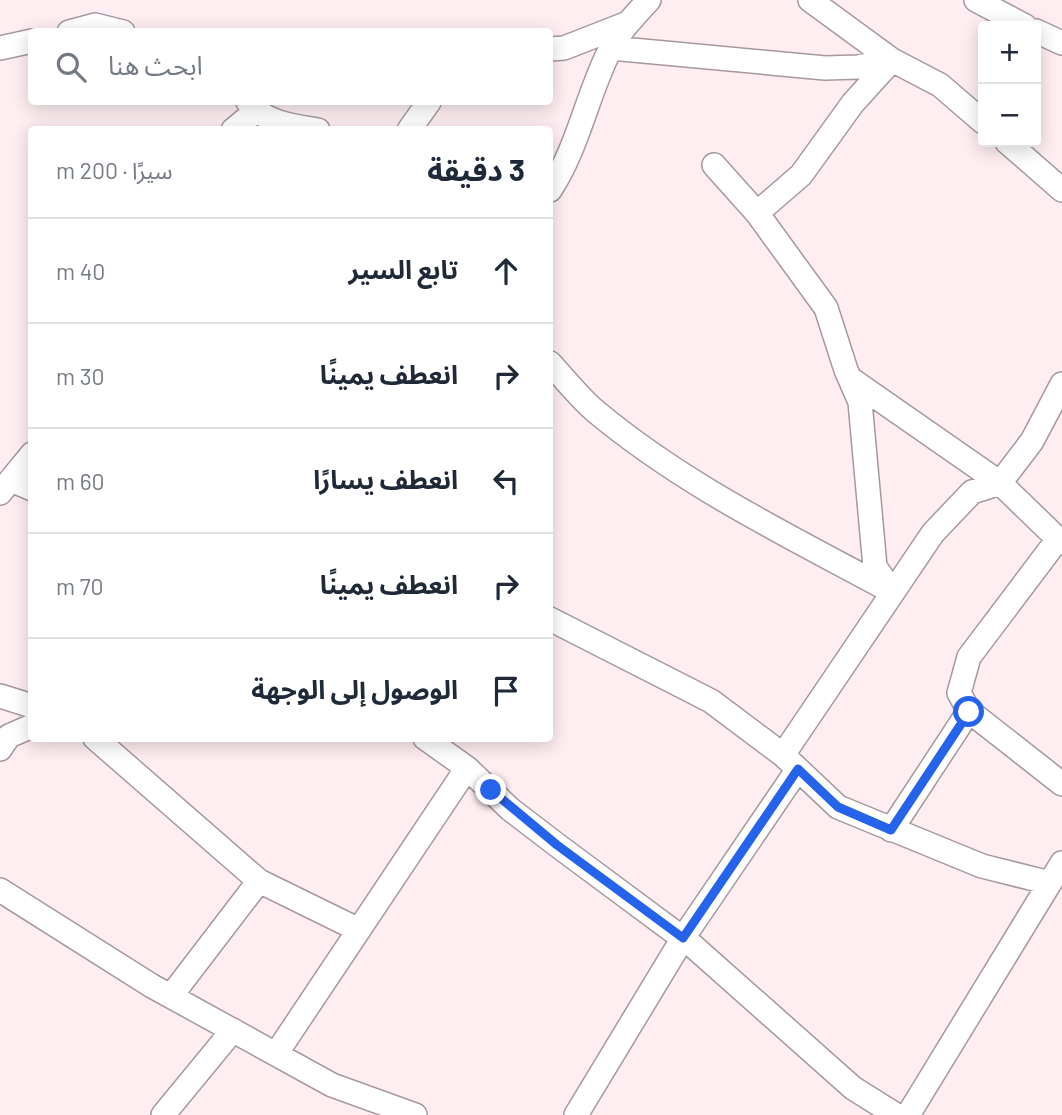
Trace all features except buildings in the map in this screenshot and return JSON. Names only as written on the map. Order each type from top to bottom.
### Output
[{"type":"street","points":[[553,185],[565,167],[611,48],[628,23],[649,0]]},
{"type":"street","points":[[810,0],[892,60],[940,85],[978,118]]},
{"type":"street","points":[[976,0],[1016,21]]},
{"type":"street","points":[[553,49],[564,48],[628,23]]},
{"type":"street","points":[[84,28],[95,25],[107,28]]},
{"type":"street","points":[[1041,33],[1062,43]]},
{"type":"street","points":[[0,48],[28,42]]},
{"type":"street","points":[[611,48],[825,68],[892,60]]},
{"type":"street","points":[[757,213],[801,175],[853,103],[892,60]]},
{"type":"street","points":[[412,126],[427,105]]},
{"type":"street","points":[[236,126],[252,106],[284,125],[291,126]]},
{"type":"street","points":[[1013,147],[1062,190]]},
{"type":"street","points":[[715,165],[757,213],[826,308],[849,378],[860,402],[875,567],[893,593]]},
{"type":"street","points":[[553,366],[593,409],[659,458],[728,503],[893,593]]},
{"type":"street","points":[[849,378],[1000,484],[1060,541],[970,657],[959,693],[969,712],[1062,784]]},
{"type":"street","points":[[576,1115],[893,593],[933,533],[972,492],[1000,484],[1032,441],[1062,384]]},
{"type":"street","points":[[14,487],[28,461]]},
{"type":"street","points":[[553,621],[711,701],[790,762],[838,807],[982,866],[1050,883]]},
{"type":"street","points":[[0,696],[28,705]]},
{"type":"street","points":[[891,830],[969,712]]},
{"type":"street","points":[[0,749],[9,736],[28,728]]},
{"type":"street","points":[[100,742],[259,880],[359,930]]},
{"type":"street","points":[[431,742],[467,768],[510,809],[683,938],[853,1088],[896,1115]]},
{"type":"street","points":[[276,1054],[467,768]]},
{"type":"street","points":[[908,1115],[1062,863]]},
{"type":"street","points":[[171,996],[259,880]]},
{"type":"street","points":[[0,890],[171,996],[332,1085],[415,1115]]},
{"type":"street","points":[[163,1115],[233,1030]]},
{"type":"route","points":[[491,790],[510,809],[683,938],[798,769],[838,807],[891,830],[969,712]]}]
